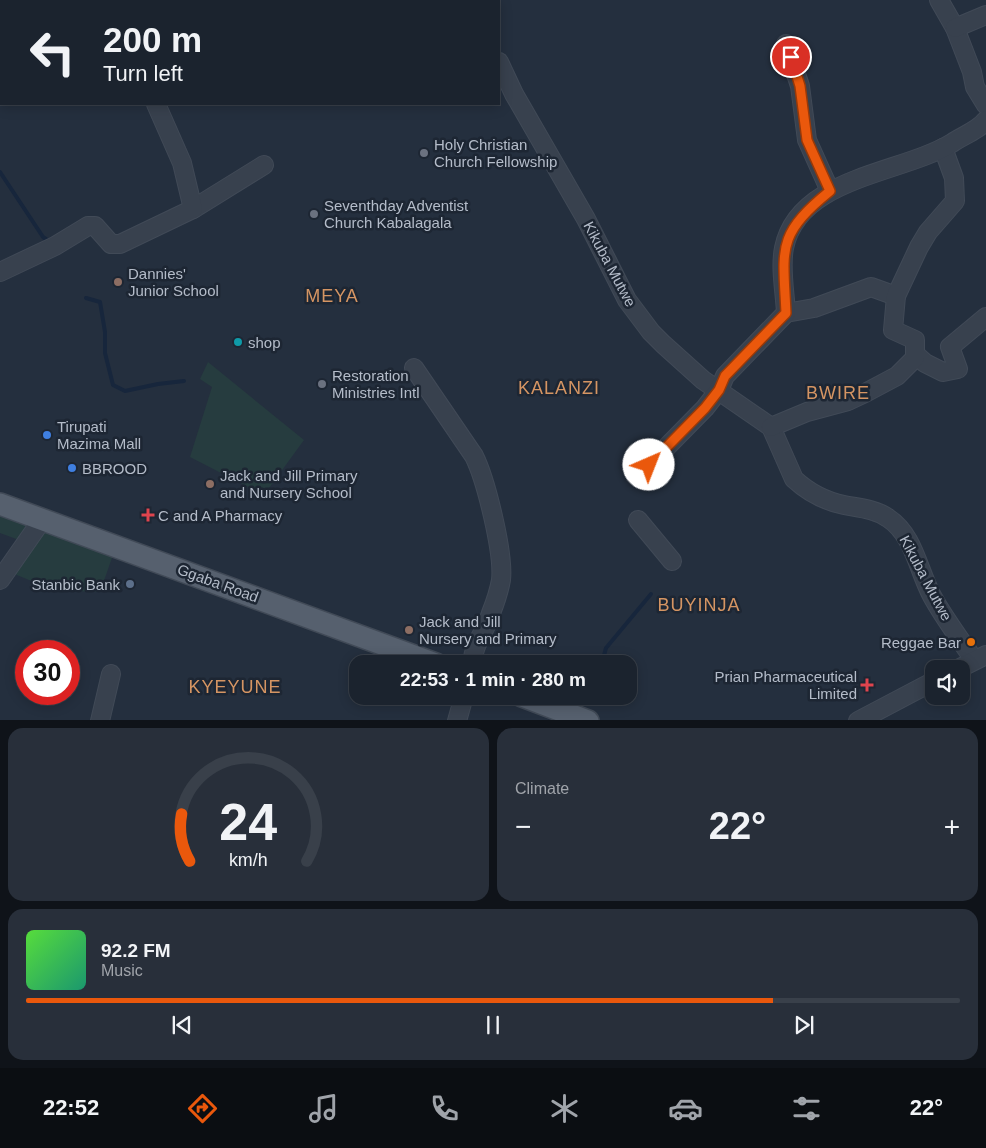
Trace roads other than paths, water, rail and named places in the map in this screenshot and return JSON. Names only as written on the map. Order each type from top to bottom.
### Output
[{"type":"main road","name":"Ggaba Road","points":[[0,504],[411,655]]},
{"type":"main road","points":[[547,705],[588,720]]},
{"type":"street","points":[[939,0],[955,28],[972,72],[975,87],[986,105]]},
{"type":"street","points":[[955,28],[986,15]]},
{"type":"street","points":[[786,44],[800,86],[807,140],[830,191]]},
{"type":"street","name":"Kikuba Mutwe","points":[[500,64],[514,94],[586,219],[627,300],[651,332],[703,380],[771,428],[794,479],[801,485],[816,495],[841,504],[876,512],[897,525],[910,543],[932,596],[980,658]]},
{"type":"street","points":[[156,105],[182,163],[194,209]]},
{"type":"street","points":[[786,313],[783,257],[789,235],[802,214],[830,191],[943,148],[986,120]]},
{"type":"street","points":[[771,428],[807,412],[848,401],[907,368],[915,354],[915,340],[893,330],[896,296],[928,232],[955,201],[954,178],[943,148]]},
{"type":"street","points":[[0,272],[55,246],[88,226],[95,226],[111,244],[120,244],[194,209],[264,165]]},
{"type":"street","points":[[649,465],[705,408],[719,390],[725,376],[786,313],[814,308],[871,287],[896,296]]},
{"type":"street","points":[[915,354],[925,363],[943,372],[958,369],[950,347],[986,317]]},
{"type":"street","points":[[414,368],[474,456],[480,469],[497,541],[501,564],[501,580],[490,617],[474,655]]},
{"type":"street","points":[[0,580],[42,520]]},
{"type":"street","points":[[638,520],[672,561]]},
{"type":"street","points":[[100,720],[111,674]]},
{"type":"street","points":[[858,720],[925,686]]},
{"type":"street","points":[[457,720],[461,705]]},
{"type":"waterway","points":[[0,172],[43,237],[50,242]]},
{"type":"waterway","points":[[86,298],[100,302],[105,332],[105,353],[113,385],[125,391],[184,381]]},
{"type":"waterway","points":[[604,655],[606,648],[651,594]]},
{"type":"place","name":"Holy Christian Church Fellowship","points":[[424,153]]},
{"type":"place","name":"Seventhday Adventist Church Kabalagala","points":[[314,214]]},
{"type":"place","name":"Dannies' Junior School","points":[[118,282]]},
{"type":"place","name":"shop","points":[[238,342]]},
{"type":"place","name":"Restoration Ministries Intl","points":[[322,384]]},
{"type":"place","name":"Tirupati Mazima Mall","points":[[47,435]]},
{"type":"place","name":"BBROOD","points":[[72,468]]},
{"type":"place","name":"Jack and Jill Primary and Nursery School","points":[[210,484]]},
{"type":"place","name":"C and A Pharmacy","points":[[148,515]]},
{"type":"place","name":"Stanbic Bank","points":[[130,584]]},
{"type":"place","name":"Jack and Jill Nursery and Primary","points":[[409,630]]},
{"type":"place","name":"Reggae Bar","points":[[971,642]]},
{"type":"place","name":"Prian Pharmaceutical Limited","points":[[867,685]]},
{"type":"district","name":"MEYA","points":[[332,296]]},
{"type":"district","name":"KALANZI","points":[[559,388]]},
{"type":"district","name":"BWIRE","points":[[838,393]]},
{"type":"district","name":"BUYINJA","points":[[699,605]]},
{"type":"district","name":"KYEYUNE","points":[[235,687]]}]
